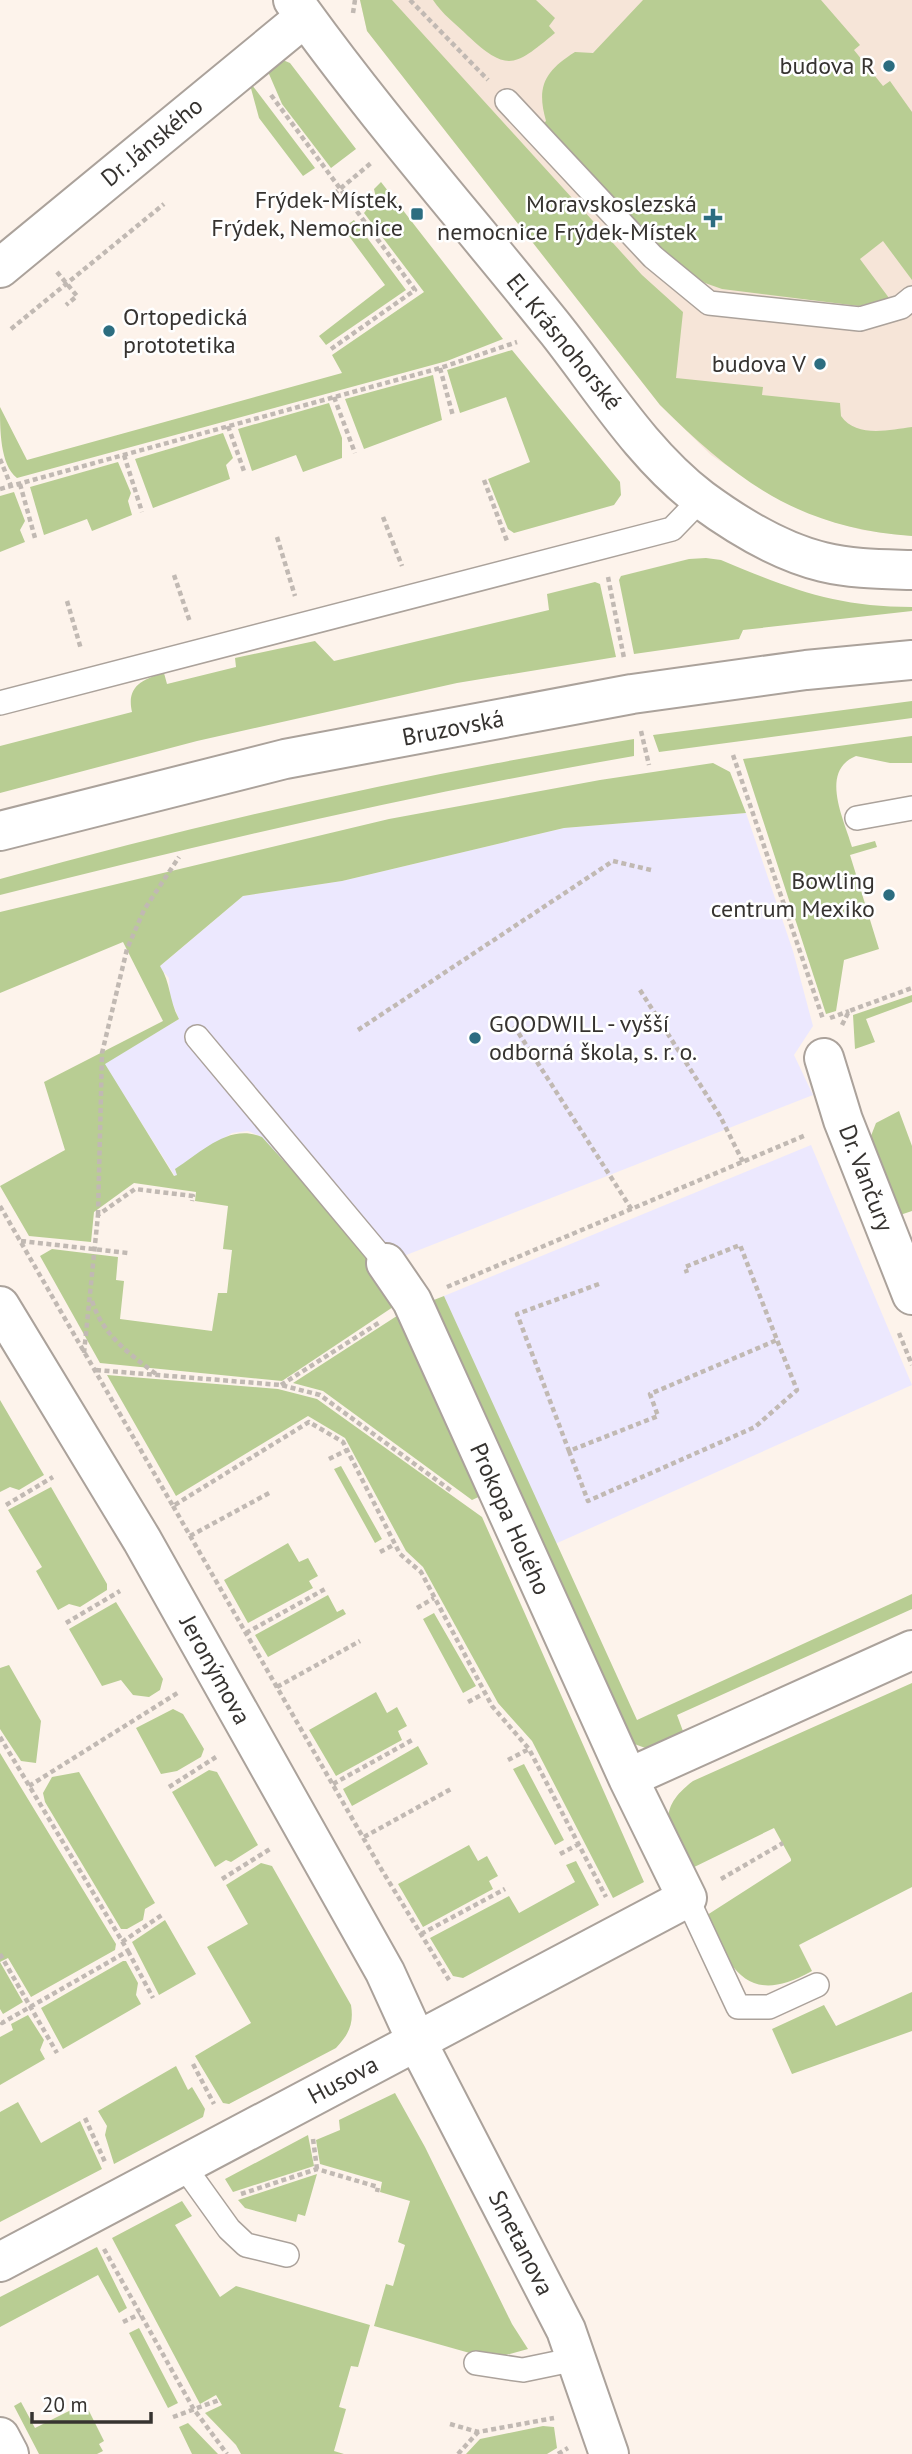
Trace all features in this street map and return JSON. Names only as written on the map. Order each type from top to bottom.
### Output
[{"type":"street","name":"Dr. Jánského","points":[[0,268],[247,64],[299,8]]},
{"type":"street","name":"El. Krásnohorské","points":[[299,8],[643,443],[701,499],[770,541],[821,562],[872,569],[912,570]]},
{"type":"street","name":"Bruzovská","points":[[0,831],[285,759],[565,707],[806,670],[912,660]]},
{"type":"street","name":"Dr. Vančury","points":[[824,1058],[843,1120],[912,1296]]},
{"type":"street","name":"Prokopa Holého","points":[[386,1263],[412,1301],[628,1778],[687,1898]]},
{"type":"street","name":"Jeronýmova","points":[[0,1306],[168,1587],[385,1972],[416,2040]]},
{"type":"street","points":[[628,1778],[912,1650]]},
{"type":"street","name":"Husova","points":[[0,2262],[687,1898]]},
{"type":"street","name":"Smetanova","points":[[416,2040],[566,2330],[609,2454]]},
{"type":"street","points":[[0,2437],[9,2454]]},
{"type":"lane","points":[[508,101],[653,257],[709,303],[860,319],[901,306],[912,298]]},
{"type":"lane","points":[[0,703],[672,529],[701,499]]},
{"type":"lane","points":[[857,818],[912,807]]},
{"type":"lane","points":[[197,1037],[386,1263]]},
{"type":"lane","points":[[687,1898],[738,2007],[769,2007],[817,1985]]},
{"type":"lane","points":[[183,2165],[229,2229],[246,2245],[287,2255]]},
{"type":"lane","points":[[476,2363],[523,2370],[576,2360]]},
{"type":"path","points":[[410,0],[508,101]]},
{"type":"path","points":[[247,64],[415,290],[331,349]]},
{"type":"path","points":[[334,194],[369,164]]},
{"type":"path","points":[[11,329],[164,204]]},
{"type":"path","points":[[0,489],[440,368],[518,342],[510,331]]},
{"type":"path","points":[[440,368],[453,416]]},
{"type":"path","points":[[334,397],[355,453]]},
{"type":"path","points":[[228,426],[245,474]]},
{"type":"path","points":[[124,455],[142,512]]},
{"type":"path","points":[[0,459],[11,486]]},
{"type":"path","points":[[484,480],[508,543]]},
{"type":"path","points":[[20,484],[35,538]]},
{"type":"path","points":[[383,517],[403,569]]},
{"type":"path","points":[[276,537],[295,596]]},
{"type":"path","points":[[495,546],[520,540]]},
{"type":"path","points":[[389,572],[416,566]]},
{"type":"path","points":[[174,575],[190,622]]},
{"type":"path","points":[[282,599],[309,593]]},
{"type":"path","points":[[67,601],[81,649]]},
{"type":"path","points":[[178,625],[203,619]]},
{"type":"path","points":[[67,653],[93,646]]},
{"type":"path","points":[[733,754],[824,1021],[912,988]]},
{"type":"path","points":[[84,1353],[98,1215],[102,1053],[127,949],[145,910],[179,857]]},
{"type":"path","points":[[358,1030],[613,861],[651,870]]},
{"type":"path","points":[[640,990],[720,1116],[744,1164]]},
{"type":"path","points":[[824,1058],[849,1010]]},
{"type":"path","points":[[514,1026],[632,1210]]},
{"type":"path","points":[[281,1385],[412,1301],[744,1164],[843,1120]]},
{"type":"path","points":[[98,1215],[135,1189],[193,1196],[192,1201]]},
{"type":"path","points":[[0,1206],[333,1784],[452,1984]]},
{"type":"path","points":[[20,1241],[128,1252]]},
{"type":"path","points":[[599,1284],[517,1314],[588,1501],[755,1427],[797,1390],[740,1245],[685,1267],[687,1273]]},
{"type":"path","points":[[91,1300],[99,1322],[111,1336],[157,1374]]},
{"type":"path","points":[[569,1451],[658,1416],[650,1394],[777,1340]]},
{"type":"path","points":[[95,1370],[281,1385],[320,1395],[479,1511],[501,1502]]},
{"type":"path","points":[[173,1506],[309,1422],[343,1443],[395,1544],[421,1572],[492,1706],[529,1749],[604,1892]]},
{"type":"path","points":[[329,1459],[347,1450]]},
{"type":"path","points":[[6,1505],[54,1477]]},
{"type":"path","points":[[190,1536],[271,1492]]},
{"type":"path","points":[[380,1552],[395,1544]]},
{"type":"path","points":[[246,1633],[325,1589]]},
{"type":"path","points":[[66,1623],[120,1591]]},
{"type":"path","points":[[417,1608],[434,1598]]},
{"type":"path","points":[[277,1687],[360,1641]]},
{"type":"path","points":[[29,1786],[178,1692]]},
{"type":"path","points":[[468,1702],[485,1693]]},
{"type":"path","points":[[0,1737],[128,1951],[153,1998]]},
{"type":"path","points":[[333,1784],[414,1739]]},
{"type":"path","points":[[508,1760],[529,1749]]},
{"type":"path","points":[[169,1787],[216,1756]]},
{"type":"path","points":[[364,1837],[451,1789]]},
{"type":"path","points":[[687,1898],[783,1843]]},
{"type":"path","points":[[560,1854],[579,1844]]},
{"type":"path","points":[[222,1879],[270,1849]]},
{"type":"path","points":[[421,1934],[505,1889]]},
{"type":"path","points":[[122,1942],[162,1915]]},
{"type":"path","points":[[1,2024],[128,1951]]},
{"type":"path","points":[[0,1954],[57,2053]]},
{"type":"path","points":[[193,2064],[216,2107]]},
{"type":"path","points":[[85,2118],[106,2164]]},
{"type":"path","points":[[313,2136],[317,2169]]},
{"type":"path","points":[[230,2198],[317,2169],[379,2187],[377,2192]]},
{"type":"path","points":[[87,2218],[193,2408],[227,2454]]},
{"type":"path","points":[[123,2322],[140,2314]]},
{"type":"path","points":[[173,2417],[219,2400]]},
{"type":"path","points":[[450,2424],[478,2432],[558,2417],[562,2427]]},
{"type":"path","points":[[458,2454],[478,2432]]},
{"type":"path","points":[[558,2454],[568,2447],[565,2437]]},
{"type":"shaded area","name":"Moravskoslezská nemocnice Frýdek-Místek","points":[[360,0],[912,0],[912,536],[862,530],[824,519],[772,496],[711,455],[660,405],[367,31]]},
{"type":"shaded area","name":"GOODWILL - vyšší odborná škola, s. r. o.","points":[[746,813],[793,951],[813,1026],[794,1055],[813,1095],[377,1267],[262,1137],[248,1131],[232,1133],[175,1170],[178,1176],[175,1176],[104,1064],[179,1019],[170,997],[169,978],[159,967],[243,896],[342,881],[564,828]]},
{"type":"shaded area","points":[[811,1145],[912,1385],[555,1544],[444,1296]]},
{"type":"green space","points":[[360,0],[392,0],[642,275],[683,312],[676,378],[763,387],[762,395],[840,403],[841,416],[847,423],[864,430],[883,431],[912,427],[912,536],[836,523],[773,496],[716,457],[660,405],[367,31]]},
{"type":"green space","points":[[433,0],[536,0],[555,18],[549,26],[555,33],[530,53],[512,61],[503,60],[482,48]]},
{"type":"green space","points":[[643,0],[821,0],[860,45],[854,50],[883,86],[890,81],[912,112],[912,280],[883,241],[860,259],[889,298],[859,306],[722,289],[705,283],[661,253],[540,127],[546,121],[542,98],[550,73],[575,52],[593,53]]},
{"type":"green space","points":[[278,58],[290,63],[356,149],[331,168],[282,104],[266,67]]},
{"type":"green space","points":[[249,81],[315,168],[303,176],[259,118]]},
{"type":"green space","points":[[381,182],[503,339],[447,361],[17,478],[11,472],[2,446],[0,407],[27,460],[342,373],[332,355],[424,292],[364,213],[376,198],[374,189]]},
{"type":"green space","points":[[354,220],[406,290],[326,345],[319,336],[385,285],[343,228]]},
{"type":"green space","points":[[512,350],[620,482],[621,495],[614,505],[514,533],[508,529],[488,479],[530,462],[506,397],[460,413],[447,370]]},
{"type":"green space","points":[[433,375],[442,420],[364,449],[345,399]]},
{"type":"green space","points":[[329,403],[342,438],[342,458],[303,472],[296,455],[252,471],[238,429]]},
{"type":"green space","points":[[223,433],[233,458],[226,465],[230,479],[153,508],[135,459]]},
{"type":"green space","points":[[118,462],[131,493],[128,501],[132,515],[92,531],[87,519],[44,535],[30,487]]},
{"type":"green space","points":[[14,492],[25,521],[20,530],[25,542],[0,552],[0,496]]},
{"type":"green space","points":[[689,559],[721,560],[792,588],[836,600],[912,607],[912,611],[743,630],[739,639],[634,654],[619,580],[621,576]]},
{"type":"green space","points":[[595,582],[600,584],[616,657],[457,683],[197,741],[0,793],[0,746],[132,712],[134,690],[143,681],[156,675],[164,673],[167,684],[236,667],[235,658],[315,641],[334,661],[549,610],[547,594]]},
{"type":"green space","points":[[912,701],[912,718],[659,752],[653,735]]},
{"type":"green space","points":[[912,736],[912,763],[890,763],[856,756],[845,763],[839,773],[837,797],[852,847],[875,841],[877,847],[850,855],[879,949],[844,960],[836,1011],[826,1014],[743,759]]},
{"type":"green space","points":[[634,739],[634,756],[474,786],[316,820],[0,895],[0,879],[236,818],[474,767]]},
{"type":"green space","points":[[713,763],[730,772],[746,813],[564,828],[342,881],[243,896],[160,966],[179,1019],[105,1064],[174,1176],[177,1175],[175,1169],[227,1136],[250,1134],[262,1137],[372,1258],[399,1303],[282,1381],[100,1363],[40,1256],[52,1249],[118,1257],[116,1280],[124,1281],[120,1319],[212,1331],[218,1293],[227,1293],[232,1250],[223,1249],[228,1206],[195,1201],[196,1192],[134,1183],[94,1212],[91,1242],[29,1236],[0,1186],[65,1150],[44,1082],[163,1021],[123,942],[0,993],[0,912],[389,819],[600,780]]},
{"type":"green space","points":[[912,995],[912,1002],[866,1019],[875,1042],[855,1049],[853,1015]]},
{"type":"green space","points":[[899,1111],[912,1146],[912,1211],[900,1215],[869,1141],[876,1123]]},
{"type":"green space","points":[[444,1296],[637,1720],[912,1594],[912,1609],[677,1715],[687,1742],[648,1749],[629,1742],[421,1305]]},
{"type":"green space","points":[[403,1312],[485,1494],[472,1500],[323,1391],[293,1383]]},
{"type":"green space","points":[[107,1375],[278,1389],[317,1399],[482,1517],[644,1882],[613,1898],[532,1741],[498,1703],[423,1567],[406,1551],[345,1438],[308,1416],[176,1496]]},
{"type":"green space","points":[[0,1400],[44,1475],[19,1490],[10,1487],[0,1492]]},
{"type":"green space","points":[[341,1466],[382,1539],[375,1543],[334,1469]]},
{"type":"green space","points":[[51,1487],[107,1584],[107,1590],[80,1607],[69,1604],[58,1610],[36,1571],[42,1567],[8,1510]]},
{"type":"green space","points":[[288,1543],[299,1562],[308,1558],[318,1576],[309,1581],[313,1588],[248,1623],[224,1580]]},
{"type":"green space","points":[[328,1595],[337,1612],[343,1609],[346,1614],[268,1657],[255,1635]]},
{"type":"green space","points":[[116,1602],[163,1679],[160,1690],[149,1697],[133,1695],[121,1680],[102,1686],[69,1629]]},
{"type":"green space","points":[[434,1613],[476,1686],[463,1693],[423,1619]]},
{"type":"green space","points":[[9,1665],[41,1721],[36,1763],[21,1761],[0,1729],[0,1668]]},
{"type":"green space","points":[[912,1683],[912,1887],[799,1945],[812,1971],[790,1981],[771,1985],[756,1984],[743,1977],[723,1952],[704,1917],[791,1859],[774,1828],[684,1872],[668,1823],[673,1802],[693,1781]]},
{"type":"green space","points":[[376,1692],[387,1713],[397,1707],[407,1726],[398,1731],[402,1740],[336,1776],[309,1730]]},
{"type":"green space","points":[[173,1709],[183,1714],[204,1749],[201,1757],[177,1771],[161,1774],[136,1728]]},
{"type":"green space","points":[[418,1746],[428,1764],[352,1806],[343,1789]]},
{"type":"green space","points":[[0,1753],[116,1944],[115,1950],[31,1997],[8,1958],[0,1962]]},
{"type":"green space","points":[[524,1764],[564,1840],[555,1845],[513,1769]]},
{"type":"green space","points":[[209,1770],[217,1772],[258,1845],[231,1862],[226,1860],[215,1867],[172,1792]]},
{"type":"green space","points":[[79,1772],[155,1903],[145,1909],[143,1920],[127,1929],[121,1929],[45,1802],[43,1793],[52,1777]]},
{"type":"green space","points":[[469,1845],[478,1861],[487,1856],[498,1876],[489,1881],[493,1889],[423,1927],[398,1884]]},
{"type":"green space","points":[[576,1861],[599,1905],[463,1978],[453,1976],[430,1938],[509,1896],[519,1913],[575,1882],[566,1865]]},
{"type":"green space","points":[[261,1863],[272,1866],[351,2005],[352,2018],[347,2033],[336,2048],[229,2104],[223,2103],[195,2056],[251,2023],[207,1947],[248,1924],[226,1885]]},
{"type":"green space","points":[[165,1920],[196,1974],[159,1995],[132,1942]]},
{"type":"green space","points":[[126,1961],[138,1983],[136,1995],[141,2004],[63,2049],[41,2008]]},
{"type":"green space","points":[[0,1962],[23,2002],[3,2014],[0,2009]]},
{"type":"green space","points":[[912,1992],[912,2031],[792,2074],[772,2029],[824,2005],[836,2026]]},
{"type":"green space","points":[[28,2015],[44,2040],[40,2050],[45,2059],[0,2085],[0,2037],[13,2030],[11,2024]]},
{"type":"green space","points":[[176,2066],[188,2090],[192,2087],[205,2109],[203,2117],[114,2164],[105,2135],[107,2126],[98,2111]]},
{"type":"green space","points":[[395,2093],[425,2147],[512,2324],[528,2349],[491,2359],[374,2326],[386,2284],[393,2286],[405,2245],[398,2242],[410,2201],[380,2192],[382,2182],[320,2164],[316,2140],[340,2130],[339,2120]]},
{"type":"green space","points":[[18,2102],[41,2143],[80,2121],[102,2169],[0,2222],[0,2112]]},
{"type":"green space","points":[[308,2135],[314,2166],[233,2192],[225,2179]]},
{"type":"green space","points":[[317,2174],[305,2216],[298,2214],[296,2222],[245,2208],[238,2200]]},
{"type":"green space","points":[[182,2201],[192,2216],[175,2225],[220,2297],[236,2286],[370,2325],[358,2367],[351,2366],[339,2407],[346,2409],[334,2451],[344,2454],[241,2454],[236,2445],[205,2413],[222,2405],[216,2395],[200,2404],[112,2238]]},
{"type":"green space","points":[[97,2247],[127,2308],[119,2313],[98,2275],[0,2327],[0,2297]]},
{"type":"green space","points":[[139,2328],[178,2403],[168,2408],[129,2333]]},
{"type":"green space","points":[[21,2402],[35,2428],[85,2403],[104,2441],[99,2444],[103,2451],[97,2454],[39,2454],[14,2406]]},
{"type":"green space","points":[[188,2423],[218,2454],[192,2454],[179,2427]]},
{"type":"green space","points":[[543,2426],[554,2427],[557,2448],[547,2454],[466,2454],[480,2439]]},
{"type":"place","name":"budova R","points":[[889,66]]},
{"type":"place","name":"Frýdek-Místek, Frýdek, Nemocnice","points":[[417,214]]},
{"type":"place","name":"Moravskoslezská nemocnice Frýdek-Místek","points":[[713,218]]},
{"type":"place","name":"Ortopedická prototetika","points":[[109,331]]},
{"type":"place","name":"budova V","points":[[820,364]]},
{"type":"place","name":"Bowling centrum Mexiko","points":[[889,895]]},
{"type":"place","name":"GOODWILL - vyšší odborná škola, s. r. o.","points":[[475,1038]]}]
